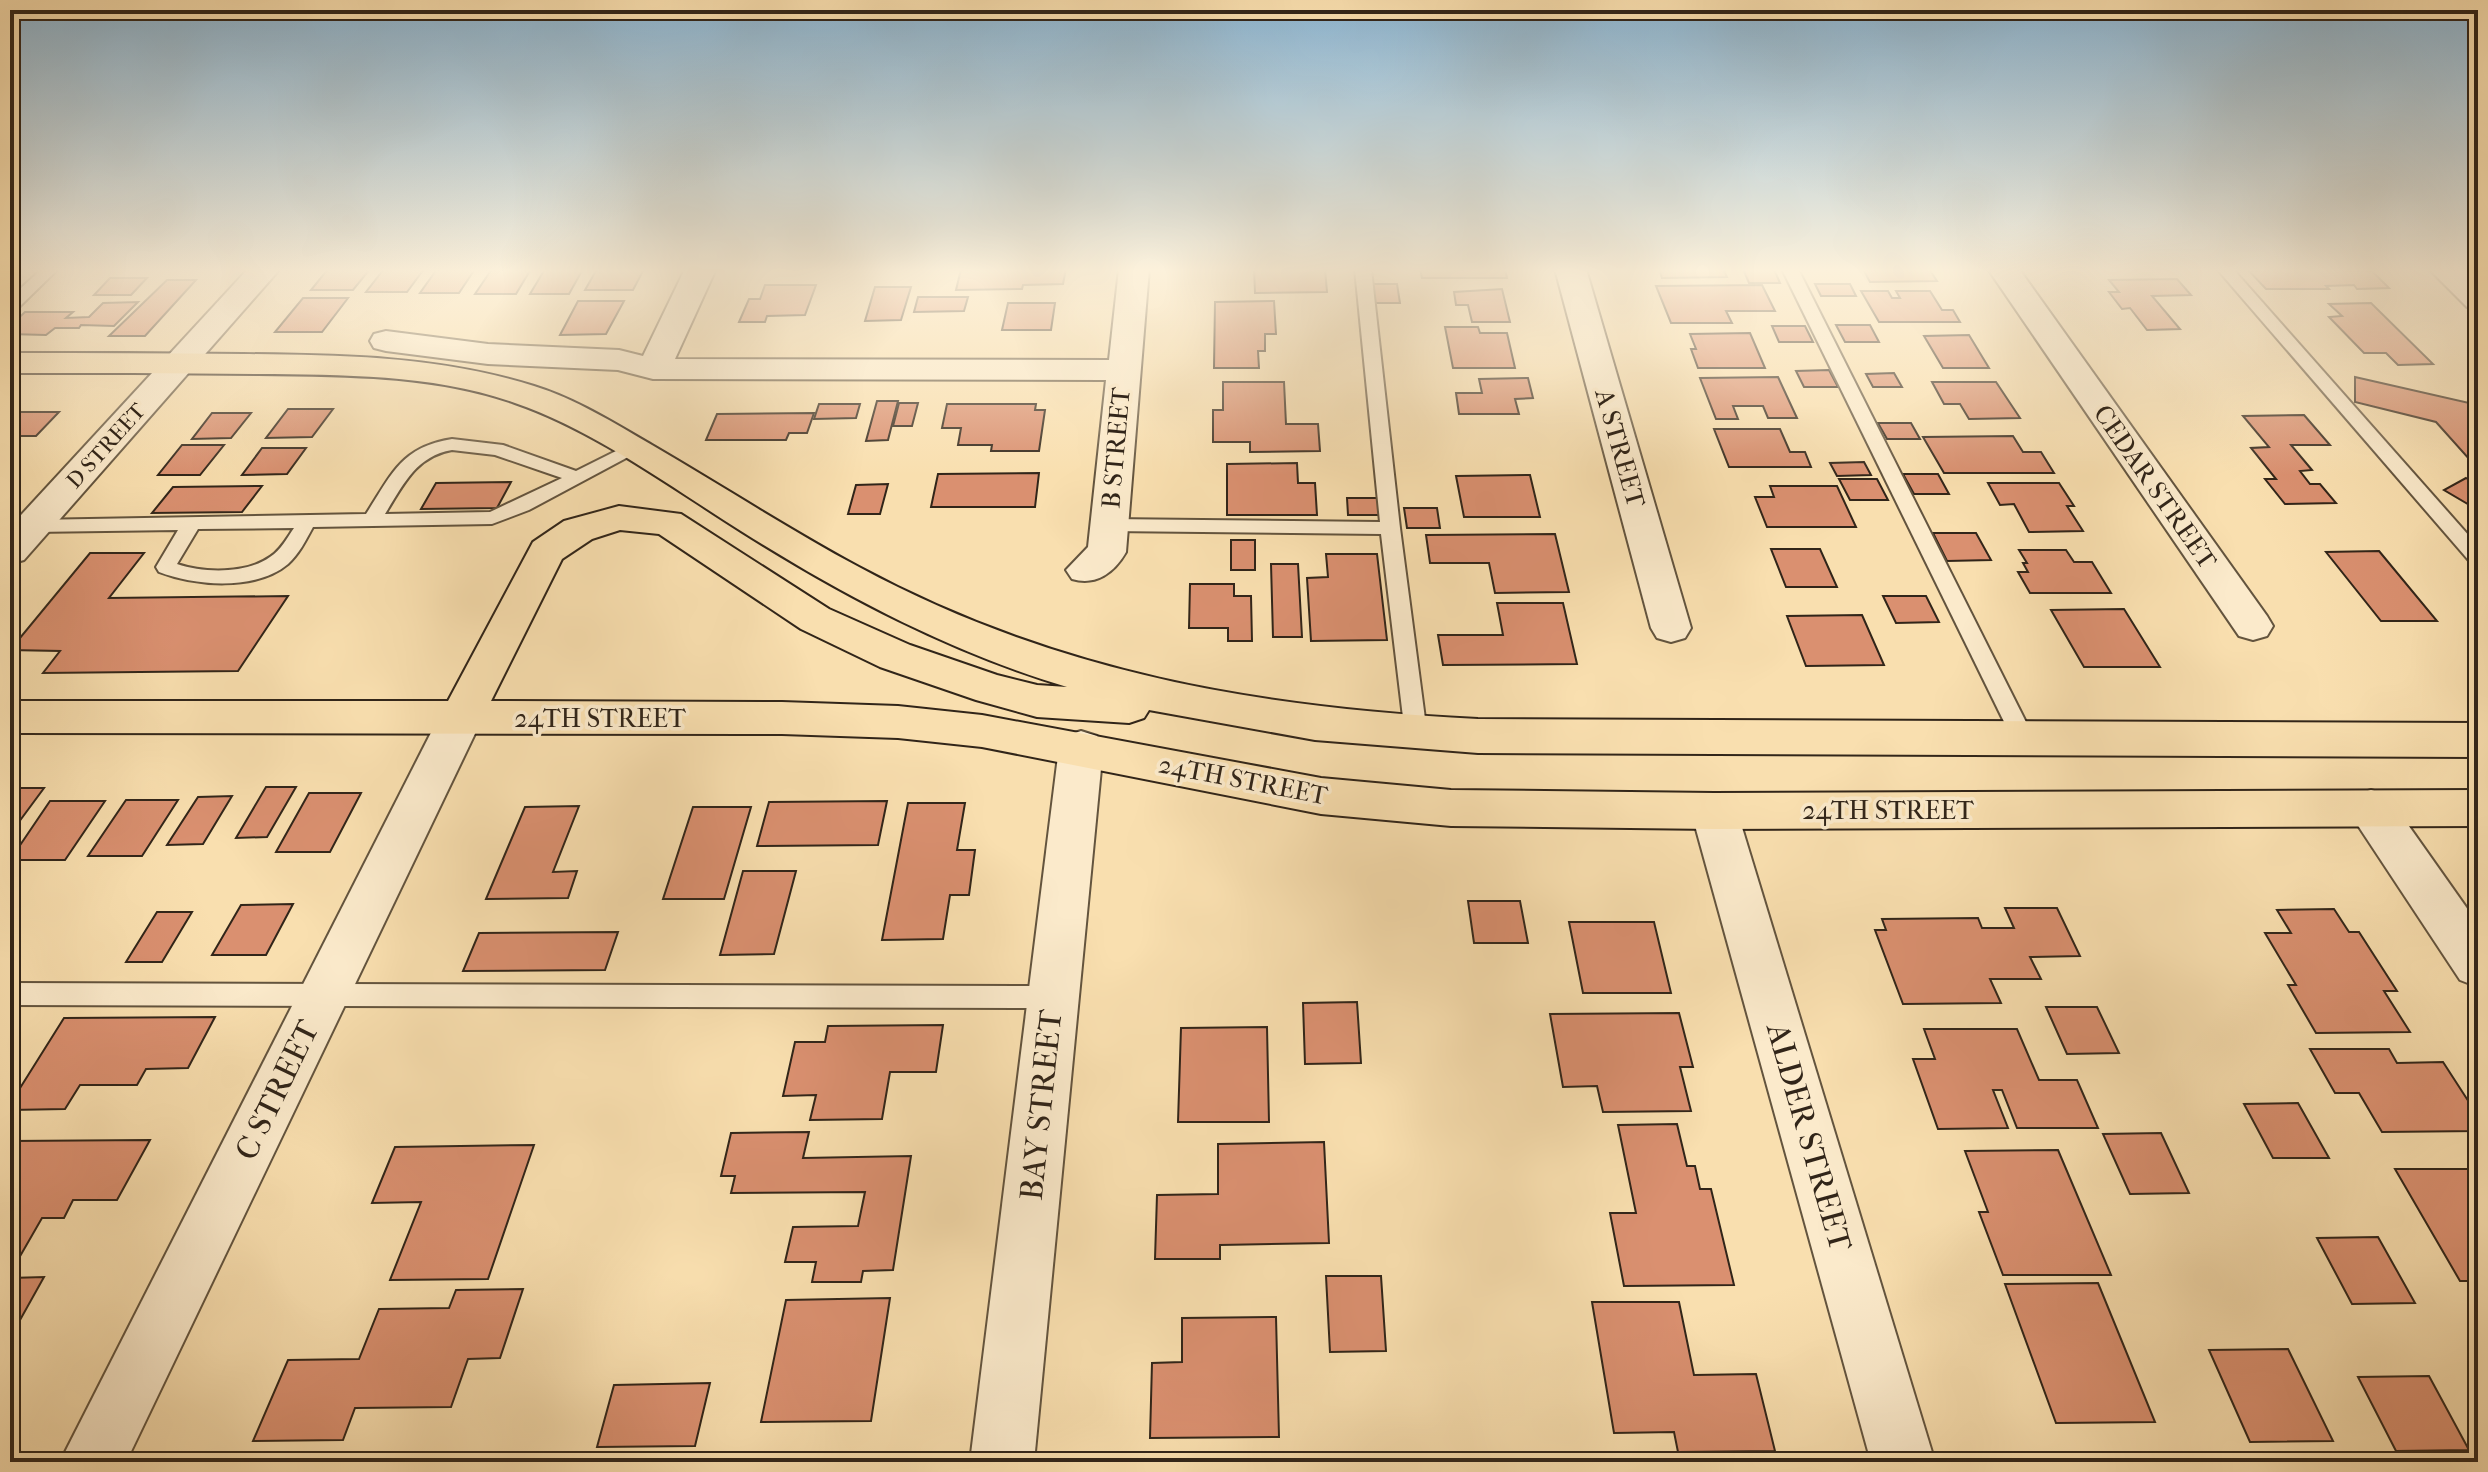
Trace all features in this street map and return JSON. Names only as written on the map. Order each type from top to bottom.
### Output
[{"type":"main road","points":[[10,363],[342,365],[484,382],[530,396],[634,449],[847,578],[989,645],[1085,677],[1235,711],[1322,725],[1416,734],[2478,740]]},
{"type":"main road","points":[[461,717],[547,551],[578,530],[619,518],[668,523],[815,619],[895,656],[991,689],[1059,703],[1235,711]]},
{"type":"main road","name":"24TH STREET","points":[[10,717],[461,717],[898,722],[982,731],[1081,748],[1321,796],[1451,808],[1714,811],[2478,808]]},
{"type":"street","name":"D STREET","points":[[21,538],[204,338]]},
{"type":"street","points":[[653,369],[668,338]]},
{"type":"street","name":"B STREET","points":[[1086,570],[1107,552],[1127,338]]},
{"type":"street","name":"A STREET","points":[[1589,338],[1671,628]]},
{"type":"street","name":"CEDAR STREET","points":[[2051,338],[2253,626]]},
{"type":"street","points":[[386,341],[488,354],[619,360],[653,369],[1123,370]]},
{"type":"street","name":"C STREET","points":[[92,1462],[461,717]]},
{"type":"street","name":"BAY STREET","points":[[1002,1462],[1081,748]]},
{"type":"street","points":[[2371,808],[2478,965]]},
{"type":"street","name":"ALDER STREET","points":[[1714,811],[1903,1462]]},
{"type":"lane","points":[[1370,338],[1416,734]]},
{"type":"lane","points":[[1824,338],[2023,738]]},
{"type":"lane","points":[[2284,338],[2478,558]]},
{"type":"lane","points":[[371,521],[409,464],[430,448],[485,447],[530,459],[577,478]]},
{"type":"lane","points":[[21,538],[192,524],[492,518],[634,449]]},
{"type":"lane","points":[[192,524],[173,550],[166,567],[184,573],[231,575],[252,573],[275,564],[284,557],[307,522]]},
{"type":"lane","points":[[1109,525],[1390,528]]},
{"type":"lane","points":[[10,994],[1053,997]]},
{"type":"building","points":[[1214,338],[1265,338],[1265,351],[1258,351],[1259,368],[1214,368]]},
{"type":"building","points":[[1447,338],[1508,338],[1515,368],[1453,368]]},
{"type":"building","points":[[1691,338],[1752,338],[1765,368],[1698,368],[1691,349],[1696,349]]},
{"type":"building","points":[[1777,338],[1811,338],[1813,342],[1779,342]]},
{"type":"building","points":[[1843,338],[1877,338],[1879,342],[1845,342]]},
{"type":"building","points":[[1925,338],[1971,338],[1989,368],[1943,368]]},
{"type":"building","points":[[2349,338],[2406,338],[2433,364],[2398,365],[2386,353],[2364,353]]},
{"type":"building","points":[[1829,370],[1838,387],[1804,387],[1796,371]]},
{"type":"building","points":[[1894,373],[1902,387],[1873,387],[1866,374]]},
{"type":"building","points":[[1778,377],[1797,418],[1768,418],[1763,406],[1733,406],[1738,419],[1716,419],[1700,378]]},
{"type":"building","points":[[2355,377],[2478,405],[2478,469],[2436,422],[2355,402]]},
{"type":"building","points":[[1528,378],[1533,398],[1515,399],[1519,414],[1459,414],[1456,393],[1482,393],[1479,379]]},
{"type":"building","points":[[1223,382],[1284,382],[1286,424],[1318,424],[1320,451],[1250,452],[1250,442],[1213,442],[1213,410],[1223,410]]},
{"type":"building","points":[[1932,382],[1996,382],[2020,418],[1969,419],[1960,404],[1944,404]]},
{"type":"building","points":[[877,401],[898,401],[888,440],[866,441]]},
{"type":"building","points":[[899,403],[918,403],[912,426],[893,426]]},
{"type":"building","points":[[819,404],[860,404],[856,418],[814,419]]},
{"type":"building","points":[[947,404],[1036,404],[1035,410],[1045,410],[1039,451],[991,451],[992,445],[958,445],[961,428],[942,428]]},
{"type":"building","points":[[288,409],[333,409],[312,437],[266,438]]},
{"type":"building","points":[[18,412],[59,412],[36,436],[10,436],[10,421]]},
{"type":"building","points":[[212,413],[251,413],[231,438],[192,439]]},
{"type":"building","points":[[814,413],[807,433],[789,433],[786,440],[706,440],[717,414]]},
{"type":"building","points":[[2304,415],[2330,445],[2291,445],[2312,470],[2300,471],[2310,484],[2320,484],[2336,503],[2285,504],[2265,479],[2276,479],[2251,448],[2269,447],[2243,416]]},
{"type":"building","points":[[1878,423],[1911,423],[1920,439],[1887,439]]},
{"type":"building","points":[[1714,429],[1780,429],[1790,452],[1805,452],[1811,467],[1729,467]]},
{"type":"building","points":[[2013,436],[2023,452],[2041,452],[2054,473],[1944,473],[1923,437]]},
{"type":"building","points":[[182,445],[224,445],[200,475],[158,475]]},
{"type":"building","points":[[262,448],[306,448],[287,474],[242,475]]},
{"type":"building","points":[[1864,462],[1871,475],[1837,476],[1830,463]]},
{"type":"building","points":[[1297,463],[1298,483],[1315,483],[1317,515],[1227,515],[1227,464]]},
{"type":"building","points":[[1039,473],[1035,507],[931,507],[938,474]]},
{"type":"building","points":[[1903,474],[1938,474],[1949,494],[1914,494]]},
{"type":"building","points":[[1530,475],[1540,517],[1464,517],[1456,476]]},
{"type":"building","points":[[2466,478],[2478,485],[2478,510],[2444,490]]},
{"type":"building","points":[[1839,479],[1877,479],[1888,500],[1850,500]]},
{"type":"building","points":[[511,482],[497,508],[421,509],[436,483]]},
{"type":"building","points":[[1988,483],[2059,483],[2074,506],[2067,506],[2083,531],[2029,532],[2014,504],[2000,505]]},
{"type":"building","points":[[888,484],[880,514],[848,514],[856,485]]},
{"type":"building","points":[[262,486],[242,512],[152,513],[173,487]]},
{"type":"building","points":[[1770,486],[1837,486],[1856,527],[1767,527],[1755,497],[1774,497]]},
{"type":"building","points":[[1347,498],[1378,498],[1380,515],[1348,515]]},
{"type":"building","points":[[1404,508],[1437,508],[1440,528],[1407,528]]},
{"type":"building","points":[[1933,533],[1976,533],[1991,560],[1947,561]]},
{"type":"building","points":[[1555,534],[1569,592],[1495,593],[1489,563],[1430,563],[1426,535]]},
{"type":"building","points":[[1231,540],[1255,540],[1255,570],[1231,570]]},
{"type":"building","points":[[1771,549],[1820,549],[1837,587],[1786,587]]},
{"type":"building","points":[[2019,550],[2066,550],[2074,562],[2092,562],[2111,593],[2030,593],[2018,572],[2028,572],[2023,563],[2027,563]]},
{"type":"building","points":[[2379,551],[2437,621],[2381,621],[2326,552]]},
{"type":"building","points":[[90,553],[144,553],[109,598],[288,596],[238,671],[43,673],[60,651],[10,650]]},
{"type":"building","points":[[1326,554],[1377,554],[1387,640],[1311,641],[1307,578],[1328,577]]},
{"type":"building","points":[[1271,564],[1298,564],[1302,637],[1273,637]]},
{"type":"building","points":[[1190,584],[1234,584],[1234,596],[1251,596],[1252,641],[1228,641],[1228,628],[1189,628]]},
{"type":"building","points":[[1883,596],[1926,596],[1939,622],[1896,623]]},
{"type":"building","points":[[1497,603],[1563,603],[1577,664],[1443,665],[1438,635],[1503,635]]},
{"type":"building","points":[[2124,609],[2160,667],[2084,667],[2051,610]]},
{"type":"building","points":[[1862,615],[1884,665],[1806,666],[1787,616]]},
{"type":"building","points":[[266,787],[296,787],[267,837],[236,838]]},
{"type":"building","points":[[10,788],[44,788],[10,834]]},
{"type":"building","points":[[309,793],[361,793],[330,852],[276,852]]},
{"type":"building","points":[[232,796],[203,844],[167,845],[198,797]]},
{"type":"building","points":[[126,800],[178,800],[142,856],[88,856]]},
{"type":"building","points":[[50,801],[105,801],[65,860],[10,860]]},
{"type":"building","points":[[887,801],[878,845],[757,846],[769,802]]},
{"type":"building","points":[[908,803],[965,803],[957,850],[975,850],[969,895],[950,895],[943,939],[882,940]]},
{"type":"building","points":[[579,806],[553,872],[577,871],[568,898],[486,899],[525,807]]},
{"type":"building","points":[[693,807],[751,807],[724,899],[663,899]]},
{"type":"building","points":[[743,871],[796,871],[774,954],[720,955]]},
{"type":"building","points":[[1468,901],[1520,901],[1528,943],[1474,943]]},
{"type":"building","points":[[293,904],[266,955],[212,955],[241,905]]},
{"type":"building","points":[[2005,908],[2057,908],[2080,956],[2030,957],[2041,979],[1990,979],[2001,1003],[1903,1004],[1875,930],[1886,930],[1882,919],[1978,918],[1982,928],[2014,928]]},
{"type":"building","points":[[2334,909],[2349,932],[2359,932],[2397,991],[2384,991],[2410,1032],[2316,1033],[2288,985],[2296,985],[2265,933],[2291,933],[2277,910]]},
{"type":"building","points":[[157,912],[192,912],[162,962],[126,962]]},
{"type":"building","points":[[1569,922],[1654,922],[1671,993],[1583,993]]},
{"type":"building","points":[[618,932],[605,970],[463,971],[479,933]]},
{"type":"building","points":[[1357,1002],[1361,1063],[1305,1064],[1303,1003]]},
{"type":"building","points":[[2046,1007],[2097,1007],[2119,1053],[2067,1054]]},
{"type":"building","points":[[1679,1013],[1693,1067],[1680,1067],[1691,1111],[1603,1112],[1597,1086],[1563,1087],[1550,1014]]},
{"type":"building","points":[[215,1017],[188,1068],[146,1069],[137,1085],[80,1085],[65,1109],[10,1110],[10,1104],[64,1018]]},
{"type":"building","points":[[943,1025],[936,1072],[890,1072],[882,1119],[810,1120],[816,1095],[783,1096],[795,1042],[825,1042],[828,1026]]},
{"type":"building","points":[[1267,1027],[1269,1122],[1178,1122],[1181,1028]]},
{"type":"building","points":[[1924,1029],[2017,1029],[2039,1080],[2077,1080],[2098,1128],[2017,1128],[2002,1090],[1993,1090],[2008,1128],[1938,1129],[1913,1059],[1935,1059]]},
{"type":"building","points":[[2310,1049],[2389,1049],[2397,1063],[2443,1062],[2478,1116],[2478,1131],[2382,1132],[2359,1093],[2335,1093]]},
{"type":"building","points":[[2298,1103],[2329,1158],[2273,1158],[2244,1104]]},
{"type":"building","points":[[1677,1124],[1687,1166],[1695,1166],[1700,1189],[1711,1189],[1734,1285],[1624,1286],[1610,1213],[1636,1213],[1618,1125]]},
{"type":"building","points":[[809,1132],[803,1158],[911,1156],[893,1270],[863,1271],[861,1282],[812,1282],[816,1262],[785,1262],[793,1227],[858,1226],[865,1192],[731,1193],[735,1176],[721,1176],[731,1133]]},
{"type":"building","points":[[2161,1133],[2189,1193],[2130,1194],[2103,1134]]},
{"type":"building","points":[[150,1140],[117,1200],[73,1200],[64,1218],[42,1218],[19,1258],[10,1258],[10,1141]]},
{"type":"building","points":[[1324,1142],[1329,1243],[1220,1245],[1220,1259],[1155,1259],[1157,1195],[1218,1194],[1218,1144]]},
{"type":"building","points":[[534,1145],[488,1279],[390,1280],[421,1202],[372,1203],[395,1147]]},
{"type":"building","points":[[2058,1150],[2111,1275],[2003,1275],[1979,1212],[1988,1212],[1965,1151]]},
{"type":"building","points":[[2395,1169],[2478,1169],[2478,1281],[2460,1281]]},
{"type":"building","points":[[2378,1237],[2415,1303],[2352,1304],[2317,1238]]},
{"type":"building","points":[[1326,1276],[1381,1276],[1386,1351],[1330,1352]]},
{"type":"building","points":[[44,1277],[10,1338],[10,1278]]},
{"type":"building","points":[[2098,1283],[2155,1422],[2056,1423],[2005,1284]]},
{"type":"building","points":[[523,1289],[500,1358],[468,1359],[451,1407],[355,1408],[343,1440],[253,1441],[288,1360],[359,1359],[379,1309],[449,1308],[456,1290]]},
{"type":"building","points":[[890,1298],[871,1421],[761,1422],[786,1300]]},
{"type":"building","points":[[1592,1302],[1679,1302],[1694,1375],[1756,1374],[1775,1451],[1678,1452],[1674,1432],[1614,1433]]},
{"type":"building","points":[[1276,1317],[1279,1437],[1150,1438],[1152,1363],[1182,1362],[1182,1318]]},
{"type":"building","points":[[2288,1349],[2333,1441],[2250,1442],[2209,1350]]},
{"type":"building","points":[[2429,1376],[2469,1450],[2396,1451],[2358,1377]]},
{"type":"building","points":[[710,1383],[695,1446],[597,1447],[614,1385]]}]
